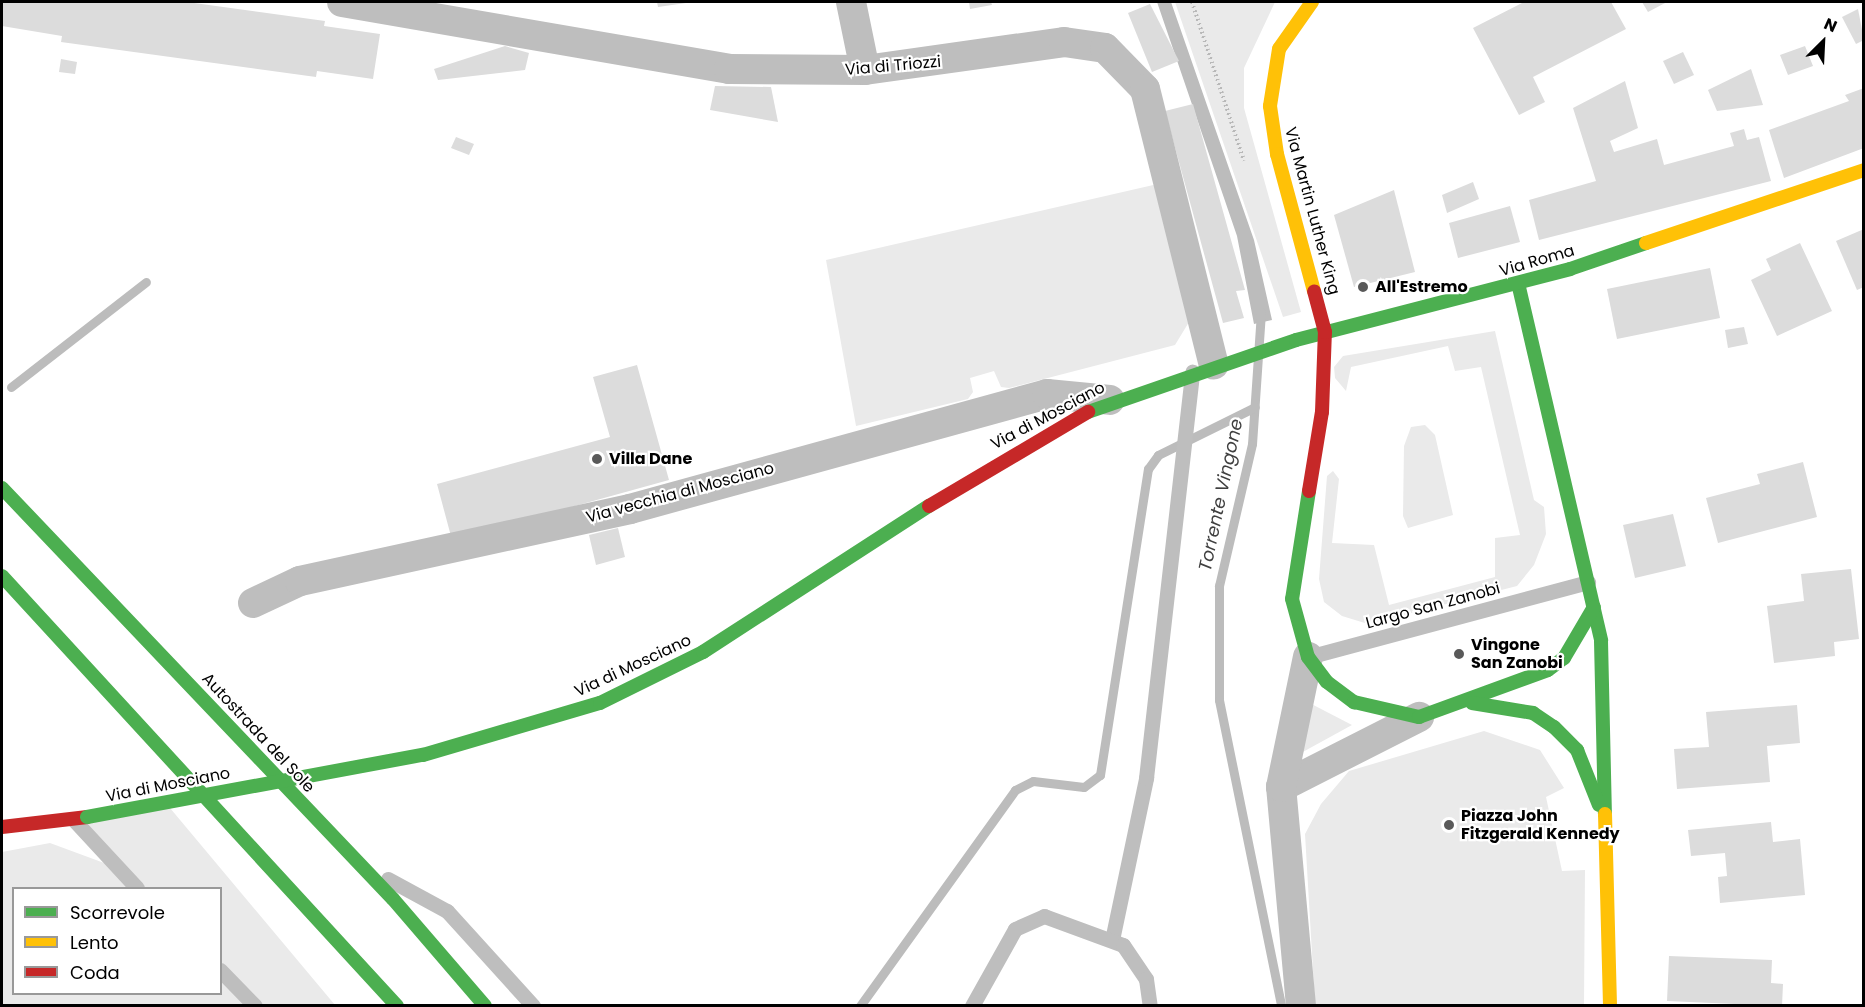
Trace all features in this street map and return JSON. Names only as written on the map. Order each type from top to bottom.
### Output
[{"type":"main road","name":"Via Martin Luther King","points":[[1312,2],[1279,50],[1270,106],[1277,154],[1325,332]]},
{"type":"main road","name":"Via Roma","points":[[1203,369],[1325,332],[1518,283],[1761,209],[1863,170]]},
{"type":"main road","points":[[1518,283],[1601,641],[1609,842],[1610,1005]]},
{"type":"main road","points":[[1325,332],[1322,412],[1292,599],[1308,657],[1327,682],[1354,702],[1398,716],[1419,717],[1548,670],[1564,658],[1594,607]]},
{"type":"main road","name":"Via di Mosciano","points":[[2,827],[80,818],[423,755],[495,738],[600,703],[703,652],[1001,459],[1110,400],[1203,369]]},
{"type":"main road","name":"Autostrada del Sole","points":[[2,488],[358,862],[485,1005]]},
{"type":"main road","points":[[2,576],[397,1005]]},
{"type":"main road","points":[[1461,703],[1502,705],[1533,713],[1554,727],[1588,772],[1609,842]]},
{"type":"street","name":"Via di Triozzi","points":[[342,2],[679,63],[865,70],[1064,42],[1096,46],[1120,57],[1145,88],[1164,148],[1203,369]]},
{"type":"street","points":[[851,2],[865,70]]},
{"type":"street","name":"Via vecchia di Mosciano","points":[[253,603],[300,581],[630,509],[1047,394],[1110,400]]},
{"type":"street","points":[[1301,1005],[1281,787],[1308,657]]},
{"type":"street","points":[[1281,787],[1419,717]]},
{"type":"lane","points":[[1112,940],[1146,778],[1203,369]]},
{"type":"lane","name":"Largo San Zanobi","points":[[1308,657],[1588,582]]},
{"type":"lane","points":[[80,818],[136,887]]},
{"type":"lane","points":[[358,862],[447,911],[533,1005]]},
{"type":"lane","points":[[972,1005],[1015,929],[1044,916],[1123,945],[1146,979],[1150,1005]]},
{"type":"lane","points":[[222,972],[255,1005]]},
{"type":"shaded area","points":[[1157,2],[1171,2],[1254,240],[1272,320],[1254,324],[1237,236]]},
{"type":"shaded area","points":[[1175,2],[1275,2],[1244,68],[1244,108],[1301,312],[1283,317]]},
{"type":"shaded area","points":[[1162,183],[1189,322],[1175,345],[1009,388],[1001,387],[994,371],[970,378],[973,392],[968,399],[856,426],[826,260]]},
{"type":"shaded area","points":[[1495,331],[1534,500],[1544,507],[1546,534],[1534,565],[1517,586],[1368,624],[1342,616],[1324,602],[1319,579],[1327,476],[1333,471],[1339,479],[1332,543],[1374,545],[1389,605],[1495,577],[1495,538],[1520,535],[1481,367],[1455,371],[1448,346],[1351,367],[1346,391],[1335,378],[1334,367],[1343,356]]},
{"type":"shaded area","points":[[1425,425],[1435,435],[1453,515],[1408,528],[1403,516],[1404,446],[1411,427]]},
{"type":"shaded area","points":[[1296,696],[1352,725],[1290,759]]},
{"type":"shaded area","points":[[1484,731],[1540,750],[1564,788],[1546,797],[1562,871],[1585,870],[1584,1005],[1315,1005],[1305,834],[1321,804],[1349,771]]},
{"type":"shaded area","points":[[165,802],[335,1005],[2,1005],[2,852],[50,843],[115,867],[136,887],[12,887],[12,995],[222,995],[222,887],[137,887],[73,819]]},
{"type":"building","points":[[2,2],[187,2],[325,21],[324,26],[380,34],[373,79],[317,71],[316,77],[61,42],[62,36],[2,26]]},
{"type":"building","points":[[657,2],[685,2],[686,3],[658,7]]},
{"type":"building","points":[[969,2],[991,2],[992,5],[970,9]]},
{"type":"building","points":[[1524,2],[1611,2],[1626,29],[1533,77],[1545,102],[1519,115],[1473,28]]},
{"type":"building","points":[[1642,2],[1667,2],[1648,12]]},
{"type":"building","points":[[1150,4],[1179,61],[1152,72],[1128,13]]},
{"type":"building","points":[[1858,9],[1864,40],[1856,44],[1842,17]]},
{"type":"building","points":[[505,46],[529,53],[525,70],[438,80],[434,69]]},
{"type":"building","points":[[1805,46],[1813,66],[1788,75],[1780,55]]},
{"type":"building","points":[[1683,52],[1694,75],[1674,84],[1663,61]]},
{"type":"building","points":[[61,59],[77,62],[75,74],[59,72]]},
{"type":"building","points":[[1751,69],[1763,105],[1717,111],[1708,90]]},
{"type":"building","points":[[1625,81],[1638,128],[1610,141],[1614,152],[1657,139],[1664,165],[1734,146],[1730,133],[1744,129],[1747,140],[1759,137],[1771,181],[1539,240],[1529,200],[1596,181],[1573,108]]},
{"type":"building","points":[[715,86],[771,87],[778,122],[710,110]]},
{"type":"building","points":[[1864,88],[1864,148],[1784,178],[1769,130],[1849,101],[1845,95]]},
{"type":"building","points":[[1193,104],[1245,290],[1236,291],[1244,318],[1223,323],[1165,111]]},
{"type":"building","points":[[456,137],[474,144],[469,155],[451,148]]},
{"type":"building","points":[[1473,182],[1479,199],[1447,213],[1442,195]]},
{"type":"building","points":[[1394,190],[1415,272],[1354,287],[1334,215]]},
{"type":"building","points":[[1510,206],[1520,242],[1458,258],[1449,223]]},
{"type":"building","points":[[1864,229],[1864,287],[1857,290],[1836,241]]},
{"type":"building","points":[[1800,243],[1832,311],[1777,336],[1751,280],[1771,270],[1766,259]]},
{"type":"building","points":[[1710,268],[1720,318],[1617,339],[1607,289]]},
{"type":"building","points":[[1744,327],[1748,344],[1728,348],[1725,330]]},
{"type":"building","name":"Villa Dane","points":[[637,365],[669,480],[452,540],[437,484],[610,437],[593,377]]},
{"type":"building","points":[[1803,462],[1817,517],[1718,543],[1706,498],[1760,484],[1757,474]]},
{"type":"building","points":[[1673,514],[1686,566],[1635,578],[1623,525]]},
{"type":"building","points":[[618,528],[625,557],[596,565],[589,535]]},
{"type":"building","points":[[1851,569],[1859,639],[1834,642],[1835,656],[1774,663],[1767,606],[1804,601],[1801,574]]},
{"type":"building","points":[[1797,705],[1800,743],[1767,746],[1770,782],[1677,789],[1674,749],[1709,747],[1706,712]]},
{"type":"building","points":[[1771,822],[1773,842],[1800,839],[1805,895],[1720,903],[1718,877],[1727,876],[1725,853],[1691,856],[1688,830]]},
{"type":"building","points":[[1669,956],[1772,960],[1771,983],[1783,984],[1782,1006],[1667,1001]]},
{"type":"waterway","points":[[11,387],[146,282]]},
{"type":"waterway","name":"Torrente Vingone","points":[[1261,312],[1252,444],[1219,586],[1219,700],[1281,1006]]},
{"type":"waterway","points":[[860,1006],[1015,790],[1033,781],[1084,787],[1100,775],[1148,469],[1158,455],[1255,407]]},
{"type":"traffic: fast","points":[[1088,412],[1296,340],[1570,269],[1646,243]]},
{"type":"traffic: fast","points":[[1518,283],[1601,641],[1605,814]]},
{"type":"traffic: fast","points":[[2,488],[393,899],[485,1006]]},
{"type":"traffic: fast","points":[[1309,491],[1292,599],[1308,657],[1327,682],[1354,702],[1419,717],[1548,670],[1564,658],[1594,607]]},
{"type":"traffic: fast","points":[[423,755],[600,703],[703,652],[929,506]]},
{"type":"traffic: fast","points":[[2,576],[397,1006]]},
{"type":"traffic: fast","points":[[1472,703],[1533,713],[1554,727],[1577,750],[1599,805]]},
{"type":"traffic: fast","points":[[87,817],[423,755]]},
{"type":"traffic: slow","points":[[1312,2],[1279,49],[1270,106],[1277,154],[1314,291]]},
{"type":"traffic: slow","points":[[1646,243],[1864,170]]},
{"type":"traffic: slow","points":[[1605,814],[1610,1006]]},
{"type":"traffic: jam","points":[[1309,491],[1322,412],[1325,332],[1314,291]]},
{"type":"traffic: jam","points":[[929,506],[1088,412]]},
{"type":"traffic: jam","points":[[2,827],[87,817]]},
{"type":"place","name":"All'Estremo","points":[[1363,287]]},
{"type":"place","name":"Villa Dane","points":[[597,459]]},
{"type":"place","name":"Vingone San Zanobi","points":[[1459,654]]},
{"type":"place","name":"Piazza John Fitzgerald Kennedy","points":[[1449,825]]}]
